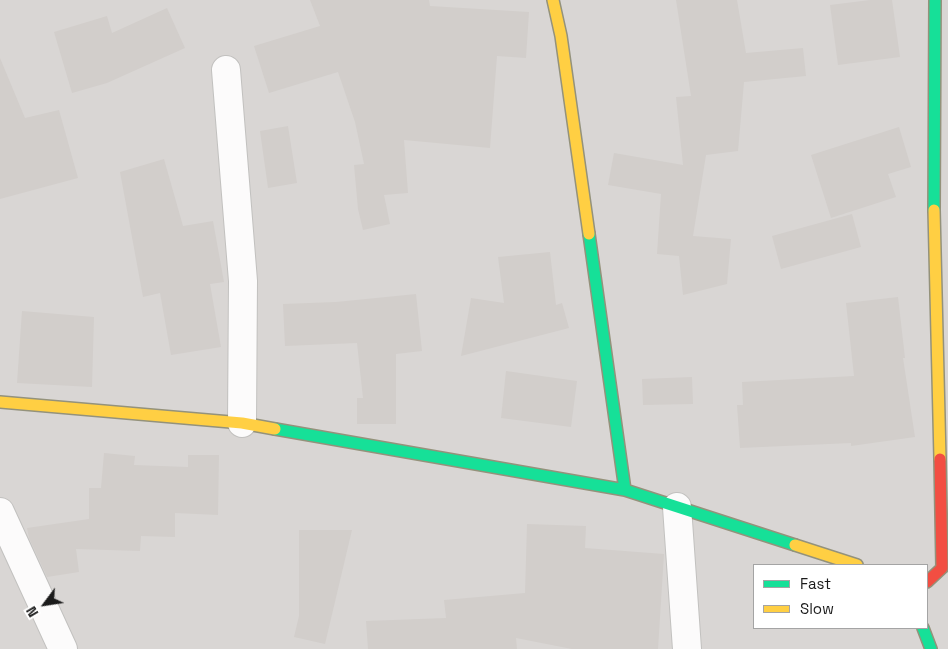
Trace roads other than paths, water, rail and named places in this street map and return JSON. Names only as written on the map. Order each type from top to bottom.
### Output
[{"type":"street","points":[[553,0],[561,36],[625,490]]},
{"type":"street","points":[[935,0],[941,219],[939,573]]},
{"type":"street","points":[[226,70],[243,281],[242,423]]},
{"type":"street","points":[[0,402],[242,423],[625,490],[854,564]]},
{"type":"street","points":[[677,507],[686,649]]},
{"type":"street","points":[[0,512],[63,649]]},
{"type":"street","points":[[923,629],[931,649]]}]
